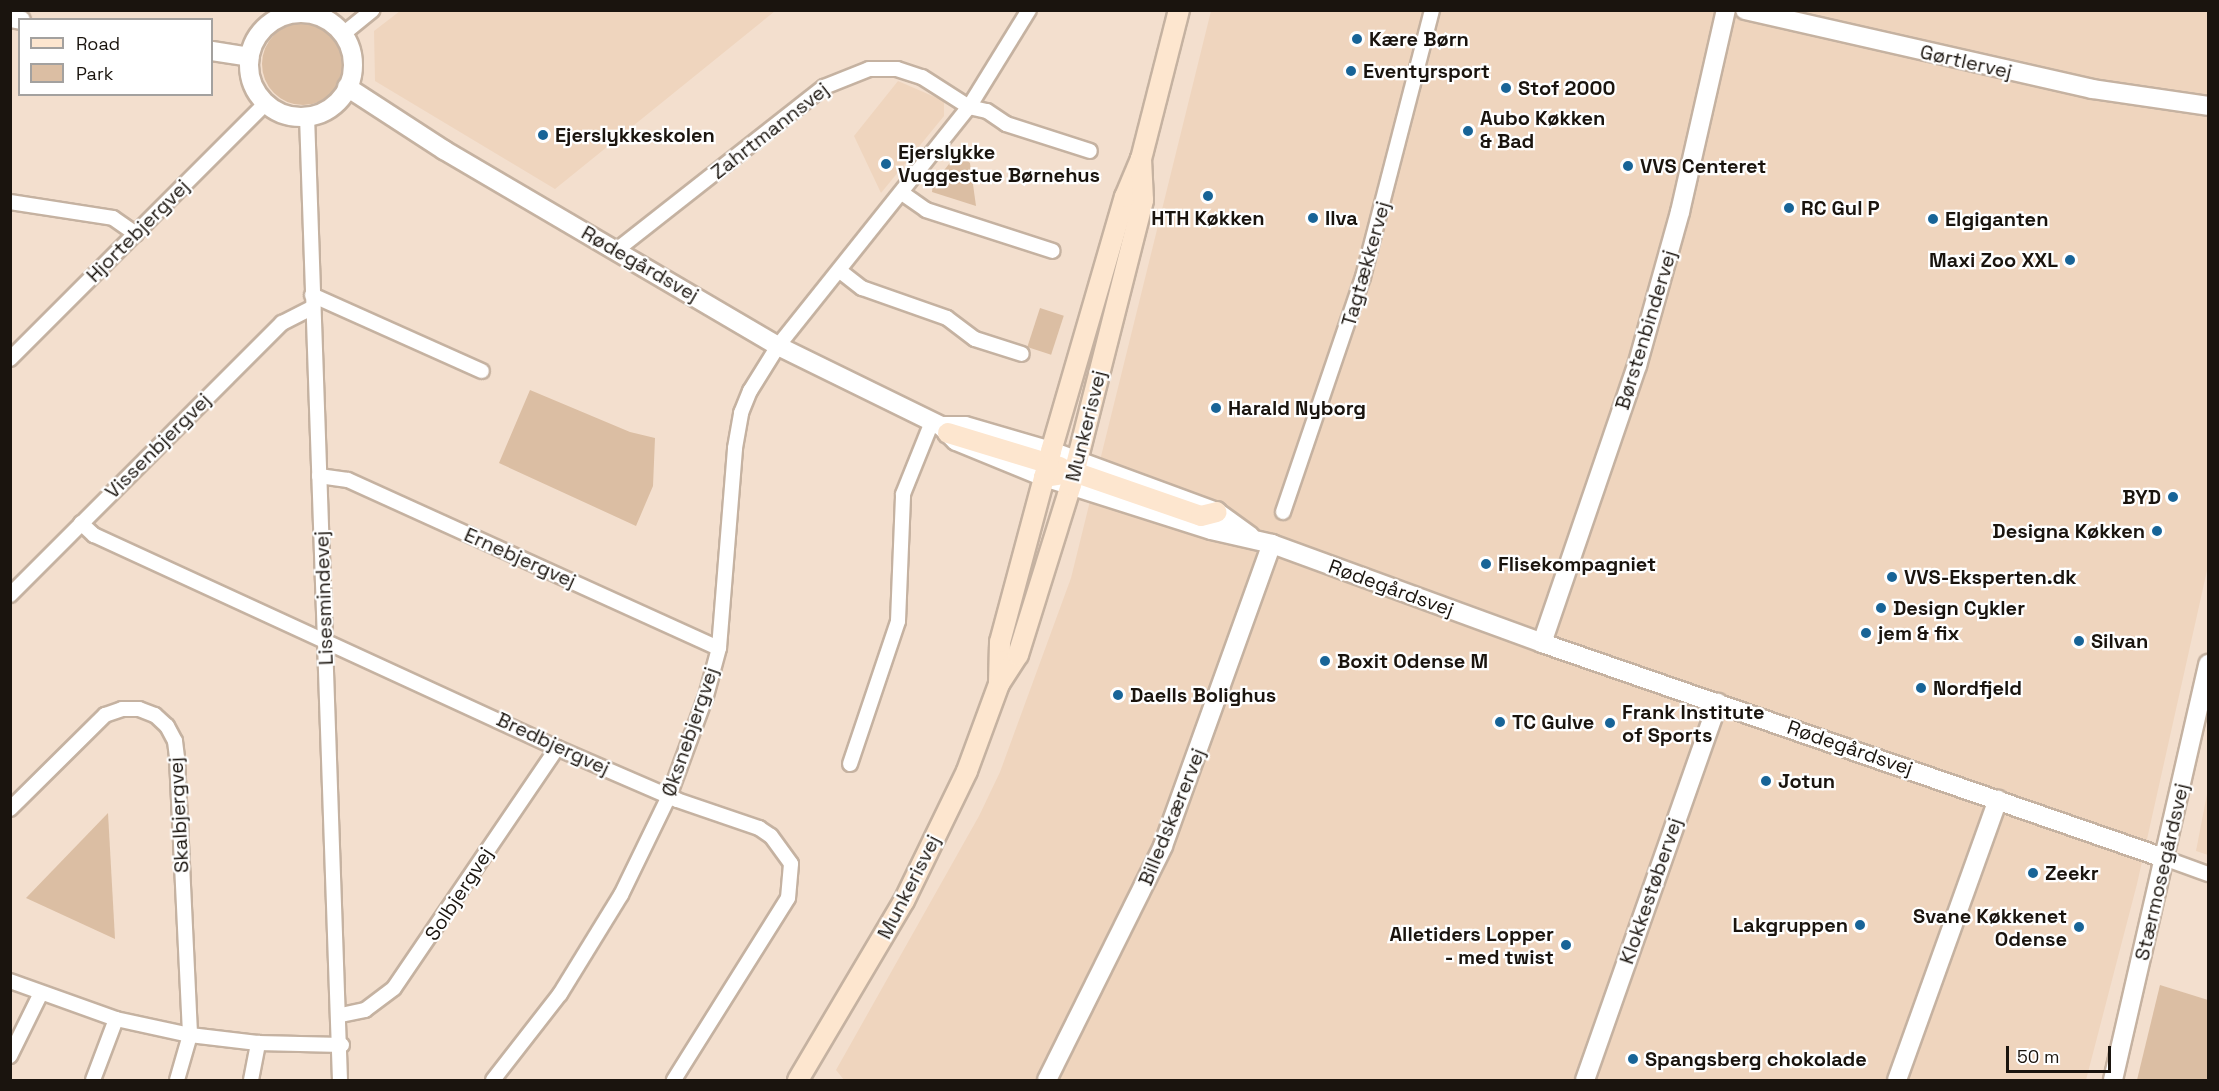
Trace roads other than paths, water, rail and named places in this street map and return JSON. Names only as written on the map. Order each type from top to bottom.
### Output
[{"type":"main road","name":"Munkerisvej","points":[[798,1080],[904,901],[967,771],[999,684],[1018,655],[1030,618],[1100,283],[1125,197],[1141,159],[1179,10]]},
{"type":"main road","name":"Munkerisvej","points":[[999,684],[1000,642],[1061,469],[1143,200],[1141,159]]},
{"type":"main road","points":[[940,427],[1201,516],[1217,512]]},
{"type":"street","points":[[343,34],[373,10]]},
{"type":"street","name":"Øksnebjergvej","points":[[493,1080],[539,1024],[594,942],[669,796],[706,696],[719,648],[741,413],[778,345],[840,271],[969,108],[1029,10]]},
{"type":"street","name":"Tagtækkervej","points":[[1283,512],[1363,277],[1432,10]]},
{"type":"street","name":"Børstenbindervej","points":[[1542,643],[1637,366],[1680,212],[1726,10]]},
{"type":"street","name":"Gørtlervej","points":[[1745,10],[2039,78],[2189,106],[2208,106]]},
{"type":"street","points":[[292,12],[324,18],[343,34],[352,60],[347,87],[331,107],[307,116],[285,114],[266,103],[252,82],[250,57],[264,28],[292,12]]},
{"type":"street","points":[[213,51],[250,57]]},
{"type":"street","name":"Zahrtmannsvej","points":[[618,249],[824,87],[848,75],[897,69],[922,77],[969,108],[987,111],[1006,124],[1090,151]]},
{"type":"street","name":"Rødegårdsvej","points":[[347,87],[444,150],[618,249],[778,345],[940,427]]},
{"type":"street","name":"Hjortebjergvej","points":[[10,359],[266,103]]},
{"type":"street","name":"Gørtlervej","points":[[2189,106],[2208,114]]},
{"type":"street","name":"Lisesmindevej","points":[[307,116],[341,1015],[340,1080]]},
{"type":"street","points":[[902,193],[926,210],[1053,250]]},
{"type":"street","points":[[10,202],[113,218],[136,234]]},
{"type":"street","points":[[840,271],[862,288],[947,318],[975,339],[1022,354]]},
{"type":"street","points":[[313,301],[482,371]]},
{"type":"street","name":"Vissenbjergvej","points":[[10,595],[282,323],[313,301]]},
{"type":"street","points":[[850,764],[898,621],[903,494],[940,427]]},
{"type":"street","name":"Rødegårdsvej","points":[[1061,469],[1211,530],[1263,541],[1542,643],[2208,874]]},
{"type":"street","name":"Ernebjergvej","points":[[320,476],[348,480],[719,648]]},
{"type":"street","name":"Rødegårdsvej","points":[[1217,512],[1263,541]]},
{"type":"street","name":"Bredbjergvej","points":[[81,523],[94,535],[557,748],[669,796],[759,828],[783,849],[791,864],[792,879],[788,898],[760,949],[674,1080]]},
{"type":"street","name":"Billedskærervej","points":[[1047,1080],[1163,846],[1263,541]]},
{"type":"street","name":"Stærmosegårdsvej","points":[[2114,1080],[2208,664]]},
{"type":"street","name":"Klokkestøbervej","points":[[1585,1080],[1718,703]]},
{"type":"street","name":"Skalbjergvej","points":[[10,808],[105,715],[122,709],[139,709],[154,715],[167,726],[177,758],[190,1035],[177,1080]]},
{"type":"street","name":"Solbjergvej","points":[[341,1015],[366,1010],[394,988],[557,748]]},
{"type":"street","points":[[1897,1080],[1998,800]]},
{"type":"street","points":[[10,981],[116,1018],[190,1035],[258,1043],[342,1045]]},
{"type":"street","points":[[10,1056],[41,993]]},
{"type":"street","points":[[93,1080],[116,1018]]},
{"type":"street","points":[[251,1080],[258,1043]]},
{"type":"place","name":"Kære Børn","points":[[1357,39]]},
{"type":"place","name":"Eventyrsport","points":[[1351,71]]},
{"type":"place","name":"Stof 2000","points":[[1506,88]]},
{"type":"place","name":"Aubo Køkken & Bad","points":[[1468,131]]},
{"type":"place","name":"Ejerslykkeskolen","points":[[543,135]]},
{"type":"place","name":"Ejerslykke Vuggestue Børnehus","points":[[886,164]]},
{"type":"place","name":"VVS Centeret","points":[[1628,166]]},
{"type":"place","name":"HTH Køkken","points":[[1208,196]]},
{"type":"place","name":"RC Gul P","points":[[1789,208]]},
{"type":"place","name":"Ilva","points":[[1313,218]]},
{"type":"place","name":"Elgiganten","points":[[1933,219]]},
{"type":"place","name":"Maxi Zoo XXL","points":[[2070,260]]},
{"type":"place","name":"Harald Nyborg","points":[[1216,408]]},
{"type":"place","name":"BYD","points":[[2173,497]]},
{"type":"place","name":"Designa Køkken","points":[[2157,531]]},
{"type":"place","name":"Flisekompagniet","points":[[1486,564]]},
{"type":"place","name":"VVS-Eksperten.dk","points":[[1892,577]]},
{"type":"place","name":"Design Cykler","points":[[1881,608]]},
{"type":"place","name":"jem & fix","points":[[1866,633]]},
{"type":"place","name":"Silvan","points":[[2079,641]]},
{"type":"place","name":"Boxit Odense M","points":[[1325,661]]},
{"type":"place","name":"Nordfjeld","points":[[1921,688]]},
{"type":"place","name":"Daells Bolighus","points":[[1118,695]]},
{"type":"place","name":"TC Gulve","points":[[1500,722]]},
{"type":"place","name":"Frank Institute of Sports","points":[[1610,723]]},
{"type":"place","name":"Jotun","points":[[1766,781]]},
{"type":"place","name":"Zeekr","points":[[2033,873]]},
{"type":"place","name":"Lakgruppen","points":[[1860,925]]},
{"type":"place","name":"Svane Køkkenet Odense","points":[[2079,927]]},
{"type":"place","name":"Alletiders Lopper - med twist","points":[[1566,945]]},
{"type":"place","name":"Spangsberg chokolade","points":[[1633,1059]]}]
